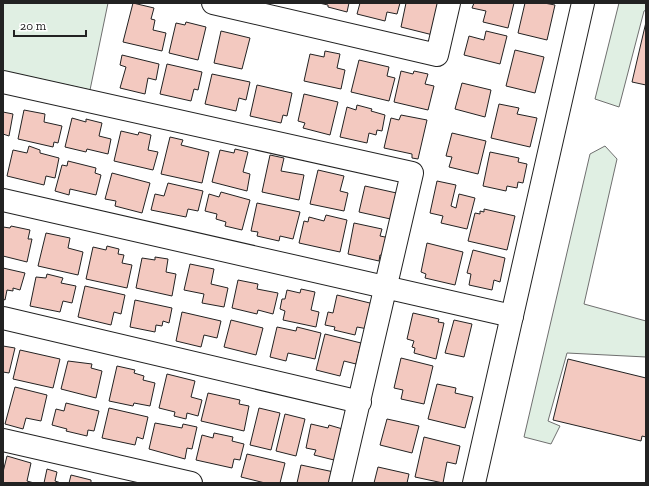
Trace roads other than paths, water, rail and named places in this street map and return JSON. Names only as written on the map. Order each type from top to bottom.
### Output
[{"type":"street","points":[[213,3],[437,55],[449,3]]},
{"type":"street","points":[[474,483],[583,3]]},
{"type":"street","points":[[3,82],[412,173],[387,288],[340,483]]},
{"type":"street","points":[[3,200],[512,316]]},
{"type":"street","points":[[3,318],[360,402]]},
{"type":"street","points":[[3,440],[107,474],[191,483]]}]
